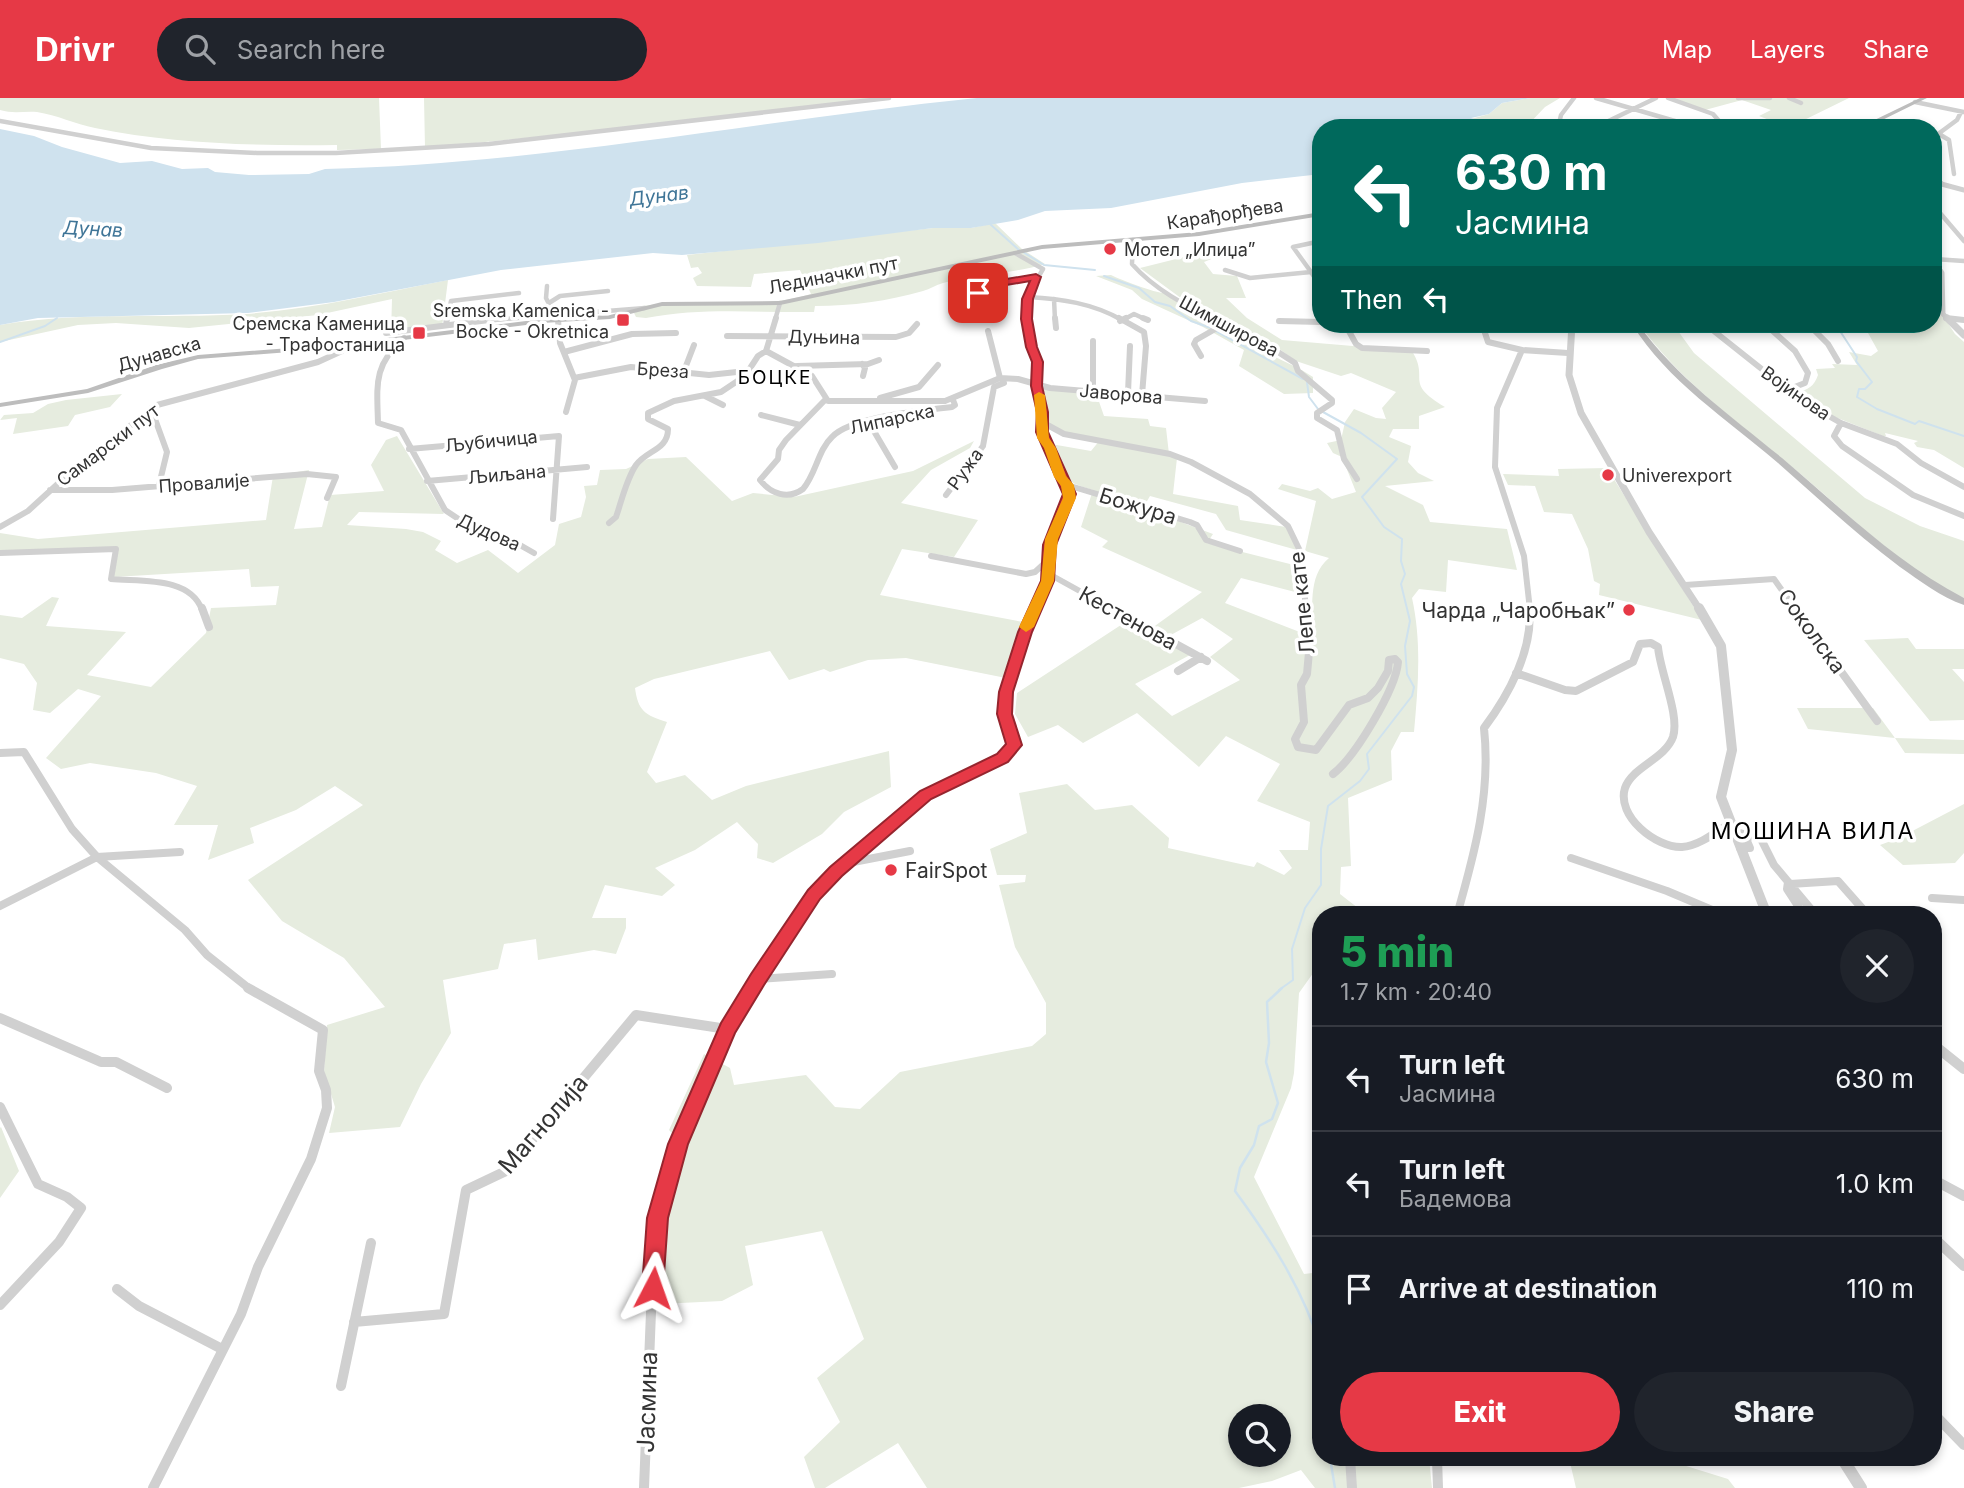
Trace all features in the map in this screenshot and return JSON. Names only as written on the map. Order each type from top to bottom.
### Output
[{"type":"main road","points":[[1880,119],[1924,98]]},
{"type":"main road","name":"Карађорђева","points":[[1133,240],[1199,234],[1312,215]]},
{"type":"main road","name":"Лединачки пут","points":[[329,347],[558,320],[610,317],[671,303],[780,303],[1027,250],[1133,240]]},
{"type":"main road","points":[[1642,333],[1667,363],[1704,398],[1926,581],[1964,602]]},
{"type":"main road","name":"Дунавска","points":[[0,405],[88,391],[198,357],[329,347]]},
{"type":"street","points":[[0,121],[151,148],[257,153],[336,153],[489,144],[889,98]]},
{"type":"street","points":[[1560,119],[1574,98]]},
{"type":"street","points":[[1596,98],[1665,119]]},
{"type":"street","points":[[1612,119],[1656,98]]},
{"type":"street","points":[[1668,98],[1713,114],[1717,119]]},
{"type":"street","points":[[1738,98],[1770,98]]},
{"type":"street","points":[[1789,98],[1801,103]]},
{"type":"street","points":[[1915,102],[1962,112],[1957,120],[1942,131]]},
{"type":"street","points":[[1942,138],[1949,140],[1954,174]]},
{"type":"street","points":[[1942,184],[1964,190]]},
{"type":"street","points":[[1942,215],[1964,241]]},
{"type":"street","name":"Шимширова","points":[[1133,240],[1132,264],[1141,274],[1190,308],[1255,337],[1295,363],[1298,371],[1332,400],[1332,403],[1317,413],[1317,418],[1337,430],[1344,459],[1357,479]]},
{"type":"street","points":[[1311,272],[1293,247],[1312,243]]},
{"type":"street","points":[[986,315],[978,293],[979,288],[1036,277],[1044,271],[1042,267],[1017,252]]},
{"type":"street","points":[[1942,261],[1964,261]]},
{"type":"street","points":[[1225,270],[1250,278],[1311,272]]},
{"type":"street","points":[[1942,276],[1942,308],[1946,318],[1964,335]]},
{"type":"street","points":[[1036,277],[1028,297],[1027,319],[1031,347],[1038,362],[1037,386],[1043,412],[1043,438],[1050,448],[1060,477],[1068,485]]},
{"type":"street","points":[[547,286],[548,314]]},
{"type":"street","points":[[549,303],[560,296],[608,291]]},
{"type":"street","points":[[446,326],[451,301],[520,293]]},
{"type":"street","points":[[1028,297],[1071,300],[1105,310],[1145,334],[1142,395]]},
{"type":"street","points":[[1054,299],[1056,328]]},
{"type":"street","points":[[609,523],[616,517],[637,462],[663,446],[669,434],[668,429],[648,419],[648,413],[674,401],[707,398],[726,389],[752,368],[758,356],[766,351],[780,303]]},
{"type":"street","points":[[386,320],[386,333],[548,314],[645,308]]},
{"type":"street","points":[[1120,321],[1134,314],[1148,320]]},
{"type":"street","points":[[1202,356],[1194,344],[1196,340],[1214,330],[1213,318]]},
{"type":"street","points":[[1946,318],[1964,320]]},
{"type":"street","points":[[558,320],[558,334],[574,378],[566,412]]},
{"type":"street","points":[[1279,321],[1312,322]]},
{"type":"street","name":"Дуњина","points":[[727,336],[896,337],[909,333],[917,324]]},
{"type":"street","points":[[766,351],[797,366],[816,381],[825,400],[853,403],[953,400],[1000,378],[988,331]]},
{"type":"street","points":[[564,352],[632,334],[676,333]]},
{"type":"street","points":[[1350,333],[1356,344],[1362,348],[1427,351]]},
{"type":"street","points":[[1485,333],[1488,342],[1522,350],[1568,353]]},
{"type":"street","points":[[1571,333],[1569,375],[1585,421],[1649,532],[1716,636],[1724,657],[1732,766],[1722,786],[1721,797],[1736,829],[1740,848],[1763,906]]},
{"type":"street","name":"Војинова","points":[[1716,333],[1787,390],[1841,423],[1898,444],[1922,463],[1964,487]]},
{"type":"street","points":[[1775,333],[1795,351],[1808,373],[1805,383],[1787,390]]},
{"type":"street","points":[[1817,333],[1838,360]]},
{"type":"street","name":"Дудова","points":[[404,338],[388,351],[378,367],[378,423],[401,430],[440,505],[454,517],[472,528],[507,537],[534,553]]},
{"type":"street","points":[[1093,341],[1093,390]]},
{"type":"street","name":"Самарски пут","points":[[0,527],[28,511],[151,408],[318,362],[342,351],[344,345]]},
{"type":"street","points":[[684,370],[694,345]]},
{"type":"street","points":[[1128,393],[1130,345]]},
{"type":"street","points":[[1460,906],[1477,845],[1488,764],[1483,727],[1496,712],[1516,673],[1531,624],[1524,556],[1495,467],[1497,408],[1522,350]]},
{"type":"street","points":[[797,366],[862,364],[879,360]]},
{"type":"street","points":[[862,364],[866,368],[863,376]]},
{"type":"street","points":[[853,403],[912,391],[925,383],[938,365]]},
{"type":"street","name":"Бреза","points":[[574,378],[632,367],[684,370],[718,376],[741,374],[752,368]]},
{"type":"street","name":"Јаворова","points":[[1000,378],[1020,380],[1037,386],[1205,401]]},
{"type":"street","name":"Ружа","points":[[946,495],[983,446],[995,387],[1020,380]]},
{"type":"street","points":[[707,398],[723,405]]},
{"type":"street","points":[[707,398],[714,412]]},
{"type":"street","name":"Липарска","points":[[825,400],[786,440],[779,450],[778,459],[760,480],[770,491],[792,494],[804,489],[831,437],[843,429],[868,421],[952,407],[955,405],[953,400]]},
{"type":"street","points":[[151,408],[156,425],[162,430],[168,443],[166,472],[159,485]]},
{"type":"street","points":[[761,415],[800,425]]},
{"type":"street","points":[[868,421],[895,467]]},
{"type":"street","name":"Лепе кате","points":[[1042,422],[1064,434],[1170,454],[1191,462],[1250,494],[1279,516],[1301,553],[1310,652],[1307,674],[1301,685],[1305,714],[1301,731],[1295,739],[1298,747],[1316,750],[1349,705],[1368,698],[1378,688],[1388,671],[1389,660],[1395,659],[1398,662],[1396,678],[1377,717],[1351,752],[1349,762],[1333,774]]},
{"type":"street","points":[[1841,423],[1834,436],[1842,446],[1913,495],[1964,516]]},
{"type":"street","name":"Љубичица","points":[[409,449],[556,435],[560,438],[556,470]]},
{"type":"street","name":"Љиљана","points":[[427,481],[587,467]]},
{"type":"street","points":[[552,519],[556,470]]},
{"type":"street","name":"Провалије","points":[[50,490],[112,490],[317,474],[336,477],[327,498]]},
{"type":"street","name":"Божура","points":[[1068,485],[1190,522],[1197,525],[1206,540],[1240,551]]},
{"type":"street","name":"Јасмина","points":[[644,1488],[651,1312],[658,1218],[678,1144],[727,1029],[814,895],[845,864],[926,795],[1002,758],[1012,750],[1014,740],[1004,714],[1006,692],[1025,632],[1049,573],[1048,560],[1053,534],[1070,498],[1068,485]]},
{"type":"street","points":[[0,553],[116,549],[111,579],[181,586],[200,603],[209,626]]},
{"type":"street","points":[[931,556],[1026,574],[1035,572],[1048,560]]},
{"type":"street","name":"Кестенова","points":[[1049,573],[1204,659],[1178,671]]},
{"type":"street","name":"Соколска","points":[[1685,585],[1774,579],[1877,721]]},
{"type":"street","points":[[1516,673],[1565,690],[1576,691],[1633,662],[1640,644],[1651,643],[1658,647],[1660,668],[1674,710],[1673,736],[1626,784],[1623,791],[1624,802],[1645,832],[1665,845],[1693,845],[1736,829],[1761,839],[1774,865],[1808,906]]},
{"type":"street","points":[[0,753],[24,752],[72,830],[97,857],[185,930],[215,962],[244,986],[323,1030],[319,1071],[326,1090],[327,1108],[323,1126],[297,1191],[258,1266],[241,1314],[153,1488]]},
{"type":"street","points":[[845,864],[910,851]]},
{"type":"street","points":[[0,906],[97,857],[180,852]]},
{"type":"street","points":[[1571,858],[1703,906]]},
{"type":"street","points":[[1789,883],[1838,881],[1861,906]]},
{"type":"street","points":[[1789,883],[1787,889],[1798,906]]},
{"type":"street","points":[[1932,898],[1964,900]]},
{"type":"street","points":[[757,979],[832,974]]},
{"type":"street","name":"Магнолија","points":[[354,1322],[444,1314],[466,1190],[471,1185],[497,1178],[506,1171],[636,1015],[727,1029]]},
{"type":"street","points":[[0,1018],[101,1062],[116,1062],[167,1088]]},
{"type":"street","points":[[1942,1051],[1964,1069]]},
{"type":"street","points":[[0,1107],[38,1184],[81,1208],[80,1216],[64,1236],[0,1305]]},
{"type":"street","points":[[1942,1184],[1964,1196]]},
{"type":"street","points":[[341,1386],[371,1242]]},
{"type":"street","points":[[1942,1245],[1964,1266]]},
{"type":"street","points":[[117,1289],[139,1306],[222,1349]]},
{"type":"street","points":[[1942,1423],[1964,1446]]},
{"type":"street","points":[[1351,1466],[1352,1488]]},
{"type":"street","points":[[1437,1466],[1438,1488]]},
{"type":"street","points":[[1848,1466],[1861,1488]]},
{"type":"shaded area","points":[[0,98],[379,98],[381,149],[337,150],[337,145],[246,144],[154,138],[95,128],[37,112],[0,110]]},
{"type":"shaded area","points":[[424,98],[877,98],[635,127],[425,148]]},
{"type":"shaded area","points":[[1531,98],[1560,98],[1545,107],[1534,119],[1471,119],[1489,114],[1502,103]]},
{"type":"shaded area","points":[[1671,98],[1849,98],[1806,119],[1767,119],[1759,116],[1771,110],[1742,100],[1705,110]]},
{"type":"shaded area","points":[[995,223],[1022,249],[1045,264],[955,280],[883,300],[815,306],[814,312],[709,312],[646,318],[636,317],[634,313],[644,308],[642,306],[770,302],[811,294],[800,270],[754,274],[751,287],[697,286],[693,278],[702,273],[698,267],[691,268],[687,255],[933,228],[971,228]]},
{"type":"shaded area","points":[[1241,249],[1246,255],[1229,260],[1219,256],[1204,262],[1213,274],[1237,276],[1246,298],[1226,298],[1247,318],[1282,340],[1412,351],[1419,368],[1421,386],[1432,399],[1445,407],[1419,416],[1419,429],[1393,429],[1389,437],[1411,446],[1408,462],[1418,473],[1434,481],[1385,486],[1423,505],[1430,522],[1507,529],[1517,570],[1448,560],[1446,592],[1419,589],[1412,598],[1418,648],[1414,732],[1401,732],[1391,751],[1392,780],[1348,798],[1351,866],[1341,867],[1340,894],[1355,906],[1312,906],[1312,975],[1299,993],[1291,1088],[1254,1177],[1304,1274],[1312,1273],[1312,1466],[1430,1466],[1432,1488],[1315,1488],[1301,1470],[1272,1481],[1239,1488],[927,1488],[898,1443],[825,1488],[815,1488],[804,1457],[840,1422],[817,1378],[864,1339],[822,1231],[745,1246],[753,1285],[722,1301],[660,1304],[670,1205],[687,1149],[669,1130],[704,1054],[730,1068],[734,1085],[806,1075],[835,1107],[860,1109],[900,1072],[1032,1046],[1046,1034],[1046,1003],[1015,947],[999,885],[1025,882],[1026,875],[997,875],[990,849],[1027,833],[1019,793],[1067,784],[1095,810],[1132,805],[1169,838],[1168,848],[1254,867],[1257,862],[1284,875],[1292,868],[1279,850],[1308,850],[1310,822],[1257,801],[1280,764],[1226,736],[1199,767],[1137,713],[1083,743],[1058,725],[1028,737],[1015,714],[1017,693],[1127,621],[1190,655],[1135,684],[1172,716],[1240,680],[1210,657],[1233,639],[1202,618],[1169,636],[1152,628],[1202,592],[1102,547],[1108,541],[1081,527],[1093,490],[1068,480],[1063,475],[1051,444],[1091,451],[1100,440],[1048,428],[1038,419],[1035,387],[1096,393],[1104,416],[1148,419],[1150,426],[1166,428],[1169,454],[1177,458],[1173,494],[1238,506],[1240,520],[1286,527],[1297,550],[1226,530],[1216,514],[1150,496],[1143,508],[1213,534],[1207,543],[1298,566],[1299,593],[1241,578],[1225,603],[1310,636],[1314,584],[1317,574],[1329,558],[1305,551],[1316,501],[1278,489],[1282,484],[1310,491],[1318,488],[1332,499],[1356,492],[1342,457],[1333,453],[1327,443],[1341,440],[1345,422],[1354,409],[1386,419],[1382,408],[1396,392],[1351,373],[1341,376],[1296,361],[1267,340],[1193,307],[1140,268],[1200,253]]},
{"type":"shaded area","points":[[1111,275],[1147,289],[1166,293],[1187,308],[1185,313],[1300,369],[1313,377],[1313,393],[1284,394],[1239,366],[1244,350],[1203,327],[1142,299],[1132,290],[1096,276]]},
{"type":"shaded area","points":[[448,280],[442,327],[391,334],[392,299],[318,315],[189,328],[116,323],[78,325],[0,342],[0,325],[61,318],[271,312]]},
{"type":"shaded area","points":[[1942,314],[1955,334],[1964,342],[1964,468],[1934,450],[1917,447],[1914,443],[1918,441],[1885,433],[1886,436],[1883,436],[1835,417],[1797,393],[1815,382],[1818,375],[1816,369],[1835,368],[1832,364],[1857,365],[1849,352],[1871,356],[1878,351],[1868,333],[1942,333]]},
{"type":"shaded area","points":[[1646,333],[1680,333],[1694,353],[1865,498],[1920,526],[1964,541],[1964,598],[1921,573],[1860,526],[1695,386]]},
{"type":"shaded area","points":[[122,394],[110,407],[75,415],[68,426],[13,434],[17,418],[0,420],[4,415],[33,413],[48,404],[66,400]]},
{"type":"shaded area","points":[[397,436],[444,514],[359,512],[347,525],[423,532],[441,541],[435,550],[457,563],[488,550],[518,573],[555,545],[559,524],[581,517],[586,497],[584,486],[597,485],[600,470],[626,469],[648,459],[686,457],[732,501],[753,493],[794,497],[913,471],[974,441],[970,448],[931,470],[901,503],[978,520],[954,557],[902,549],[880,595],[1023,622],[1006,678],[906,658],[868,660],[830,672],[824,669],[789,680],[770,651],[654,679],[635,688],[638,702],[644,711],[667,722],[647,772],[656,783],[685,775],[712,800],[746,786],[889,751],[891,787],[844,812],[822,834],[773,863],[757,858],[758,844],[737,822],[695,850],[655,868],[675,885],[662,896],[605,885],[592,918],[626,918],[626,928],[616,954],[594,950],[538,960],[536,939],[504,944],[498,969],[443,980],[451,1033],[400,1127],[329,1133],[335,1107],[324,1071],[327,1025],[385,1007],[344,958],[282,921],[248,880],[363,805],[335,786],[296,810],[250,828],[254,843],[208,860],[218,825],[174,825],[197,786],[156,773],[90,763],[61,769],[46,758],[101,696],[78,689],[50,713],[33,710],[37,683],[24,664],[0,658],[0,615],[22,618],[52,597],[59,598],[46,626],[126,632],[87,675],[151,687],[206,633],[211,608],[276,605],[279,586],[251,587],[249,569],[114,577],[116,551],[0,551],[0,533],[38,539],[266,520],[273,476],[309,470],[294,529],[322,527],[330,495],[384,491],[371,465],[386,440]]},
{"type":"shaded area","points":[[1607,468],[1702,620],[1599,595],[1600,584],[1594,581],[1588,549],[1572,514],[1544,512],[1535,486],[1508,485],[1503,474],[1559,476],[1558,469]]},
{"type":"shaded area","points":[[1908,638],[1916,649],[1964,649],[1964,669],[1952,669],[1964,682],[1964,720],[1930,721],[1864,640]]},
{"type":"shaded area","points":[[1797,708],[1873,708],[1895,738],[1808,729]]},
{"type":"shaded area","points":[[1895,738],[1964,740],[1964,754],[1905,753]]},
{"type":"shaded area","points":[[1964,804],[1964,853],[1955,863],[1903,865],[1880,845],[1899,838]]},
{"type":"shaded area","points":[[0,1128],[19,1171],[0,1198]]},
{"type":"shaded area","points":[[1571,1466],[1686,1466],[1728,1479],[1735,1488],[1576,1488]]},
{"type":"water","name":"Дунав","points":[[977,98],[1531,98],[1502,103],[1489,114],[1471,118],[1474,119],[1312,119],[1312,175],[1242,183],[1111,208],[1045,211],[1018,220],[971,228],[933,228],[818,243],[682,255],[653,253],[501,270],[334,302],[248,313],[38,318],[0,325],[0,129],[34,136],[62,147],[120,163],[152,161],[182,169],[208,168],[215,172],[249,175],[309,174],[325,169],[488,159],[570,150]]},
{"type":"waterway","points":[[990,224],[1019,250]]},
{"type":"waterway","points":[[1023,252],[1044,265],[1095,270]]},
{"type":"waterway","points":[[1104,276],[1139,288],[1155,302],[1170,306],[1191,321],[1211,328]]},
{"type":"waterway","points":[[0,342],[45,326],[57,318]]},
{"type":"waterway","points":[[1216,331],[1303,379]]},
{"type":"waterway","points":[[1841,333],[1857,357],[1856,361],[1872,382],[1865,389],[1859,389],[1857,397],[1877,409],[1915,424],[1919,421],[1964,436]]},
{"type":"waterway","points":[[1307,382],[1309,397],[1318,409]]},
{"type":"waterway","points":[[1279,990],[1293,980],[1292,949],[1305,908],[1321,885],[1321,849],[1328,806],[1360,781],[1369,769],[1367,754],[1412,696],[1414,687],[1407,674],[1405,646],[1410,621],[1401,584],[1405,574],[1401,561],[1402,539],[1384,527],[1362,497],[1397,459],[1361,433],[1323,412]]},
{"type":"waterway","points":[[1282,988],[1267,1002],[1269,1043],[1266,1062],[1278,1103],[1272,1119],[1259,1126],[1254,1145],[1240,1168],[1235,1191],[1285,1266],[1312,1321]]},
{"type":"waterway","points":[[1331,1466],[1335,1488]]},
{"type":"slow traffic","points":[[1026,627],[1047,581],[1051,539],[1070,498],[1068,485],[1060,477],[1050,448],[1043,438],[1043,412],[1039,395]]},
{"type":"place","name":"Мотел „Илиџа”","points":[[1110,249]]},
{"type":"place","name":"Sremska Kamenica - Bocke - Okretnica","points":[[623,320]]},
{"type":"place","name":"Сремска Каменица - Трафостаница","points":[[419,333]]},
{"type":"place","name":"Univerexport","points":[[1608,475]]},
{"type":"place","name":"Чарда „Чаробњак”","points":[[1629,610]]},
{"type":"place","name":"FairSpot","points":[[891,870]]},
{"type":"district","name":"БОЦКЕ","points":[[775,377]]},
{"type":"district","name":"МОШИНА ВИЛА","points":[[1813,831]]},
{"type":"route","points":[[653,1288],[658,1218],[678,1144],[727,1029],[757,979],[814,895],[836,871],[926,795],[1002,758],[1014,745],[1013,733],[1004,714],[1006,692],[1025,632],[1047,581],[1050,545],[1070,494],[1068,485],[1060,477],[1042,432],[1043,412],[1037,386],[1038,362],[1031,347],[1027,319],[1028,299],[1036,277],[987,285],[979,288],[978,293]]}]
